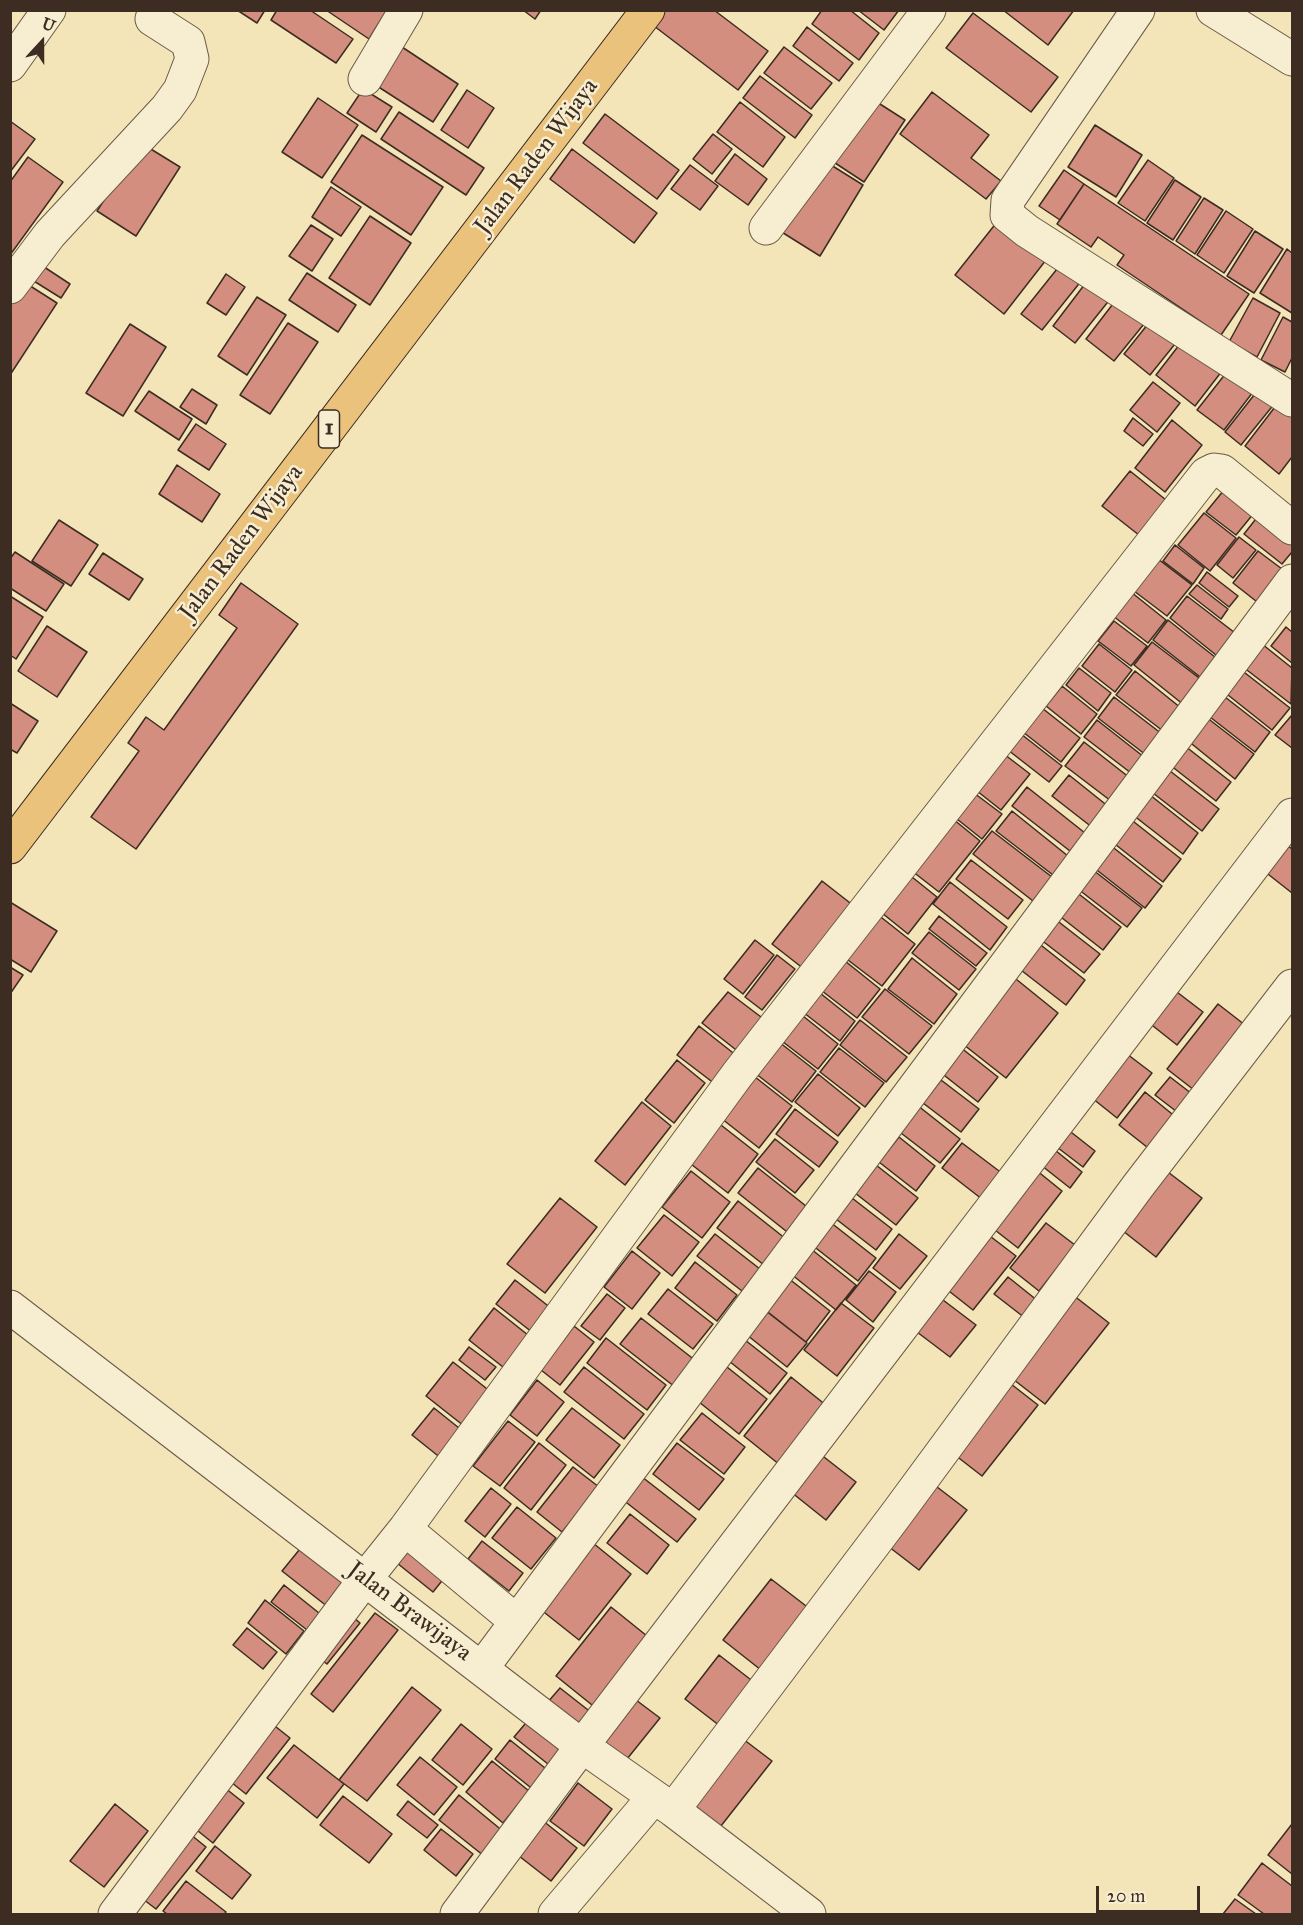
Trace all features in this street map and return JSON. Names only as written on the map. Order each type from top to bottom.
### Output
[{"type":"highway","name":"Jalan Raden Wijaya","points":[[10,847],[648,10]]},
{"type":"street","points":[[10,65],[49,10]]},
{"type":"street","points":[[364,79],[406,10]]},
{"type":"street","points":[[766,228],[929,10]]},
{"type":"street","points":[[1138,10],[1008,200],[1007,215],[1027,231],[1293,400]]},
{"type":"street","points":[[1212,10],[1293,59]]},
{"type":"street","points":[[10,287],[50,234],[167,108],[180,90],[192,59],[188,42],[149,13]]},
{"type":"street","points":[[115,1914],[365,1579],[405,1529],[737,1075],[1206,474],[1214,470],[1222,471],[1293,528]]},
{"type":"street","points":[[482,1668],[1293,581]]},
{"type":"street","points":[[457,1914],[582,1746],[1293,816]]},
{"type":"street","points":[[555,1914],[663,1803],[896,1516],[1137,1186],[1293,986]]},
{"type":"street","name":"Jalan Brawijaya","points":[[10,1307],[582,1746],[663,1803],[808,1914]]},
{"type":"street","points":[[405,1529],[516,1621]]},
{"type":"building","points":[[237,10],[265,10],[257,23]]},
{"type":"building","points":[[277,10],[310,10],[353,39],[336,63],[271,20]]},
{"type":"building","points":[[326,10],[387,10],[369,39]]},
{"type":"building","points":[[523,10],[541,10],[535,19]]},
{"type":"building","points":[[666,10],[714,10],[768,51],[738,90],[654,26]]},
{"type":"building","points":[[822,10],[850,10],[879,33],[859,60],[812,24]]},
{"type":"building","points":[[858,10],[899,10],[884,30]]},
{"type":"building","points":[[1003,10],[1074,10],[1048,45]]},
{"type":"building","points":[[973,13],[1058,77],[1031,112],[946,48]]},
{"type":"building","points":[[807,27],[853,63],[839,81],[793,46]]},
{"type":"building","points":[[402,47],[458,84],[433,122],[377,86]]},
{"type":"building","points":[[784,47],[832,83],[811,109],[764,73]]},
{"type":"building","points":[[760,76],[812,115],[795,138],[743,98]]},
{"type":"building","points":[[363,89],[392,107],[376,132],[347,113]]},
{"type":"building","points":[[467,90],[494,108],[468,148],[441,130]]},
{"type":"building","points":[[932,92],[989,135],[971,158],[1001,181],[986,199],[900,134]]},
{"type":"building","points":[[869,97],[905,120],[864,182],[829,159]]},
{"type":"building","points":[[318,98],[358,125],[322,178],[282,152]]},
{"type":"building","points":[[740,102],[785,137],[763,167],[717,132]]},
{"type":"building","points":[[399,112],[484,168],[466,195],[381,139]]},
{"type":"building","points":[[605,114],[679,170],[657,199],[583,143]]},
{"type":"building","points":[[10,121],[35,139],[10,172]]},
{"type":"building","points":[[1095,125],[1142,155],[1116,197],[1068,167]]},
{"type":"building","points":[[713,134],[732,149],[712,174],[693,159]]},
{"type":"building","points":[[362,135],[443,187],[411,235],[331,182]]},
{"type":"building","points":[[141,143],[180,167],[136,236],[97,211]]},
{"type":"building","points":[[572,149],[657,213],[634,243],[550,179]]},
{"type":"building","points":[[735,154],[767,179],[748,205],[715,181]]},
{"type":"building","points":[[28,157],[63,182],[10,255],[10,182]]},
{"type":"building","points":[[823,160],[863,185],[820,256],[780,231]]},
{"type":"building","points":[[1148,160],[1174,178],[1145,221],[1118,203]]},
{"type":"building","points":[[690,165],[718,186],[700,210],[671,189]]},
{"type":"building","points":[[1064,170],[1084,184],[1060,220],[1039,206]]},
{"type":"building","points":[[1175,180],[1201,197],[1173,240],[1147,223]]},
{"type":"building","points":[[1084,184],[1249,294],[1221,335],[1117,265],[1124,255],[1098,237],[1091,247],[1057,224]]},
{"type":"building","points":[[331,187],[361,207],[341,236],[312,217]]},
{"type":"building","points":[[1204,198],[1223,210],[1195,254],[1176,241]]},
{"type":"building","points":[[1226,211],[1253,229],[1224,273],[1197,255]]},
{"type":"building","points":[[370,216],[411,243],[370,305],[329,278]]},
{"type":"building","points":[[997,222],[1046,260],[1004,314],[955,275]]},
{"type":"building","points":[[311,225],[333,239],[312,271],[289,256]]},
{"type":"building","points":[[1255,231],[1283,249],[1254,293],[1227,276]]},
{"type":"building","points":[[1287,249],[1292,253],[1292,313],[1260,293]]},
{"type":"building","points":[[38,263],[70,284],[61,298],[29,278]]},
{"type":"building","points":[[1061,264],[1082,280],[1042,330],[1021,314]]},
{"type":"building","points":[[307,273],[356,305],[338,332],[289,300]]},
{"type":"building","points":[[226,274],[245,287],[226,315],[207,303]]},
{"type":"building","points":[[1088,280],[1111,298],[1075,343],[1053,326]]},
{"type":"building","points":[[24,282],[57,303],[10,375],[10,303]]},
{"type":"building","points":[[1119,296],[1148,319],[1114,361],[1086,339]]},
{"type":"building","points":[[257,297],[286,315],[247,375],[218,356]]},
{"type":"building","points":[[1253,298],[1280,313],[1257,357],[1229,342]]},
{"type":"building","points":[[1283,317],[1292,322],[1292,358],[1285,372],[1261,360]]},
{"type":"building","points":[[1152,319],[1179,339],[1150,375],[1124,354]]},
{"type":"building","points":[[288,323],[318,342],[270,414],[240,395]]},
{"type":"building","points":[[130,324],[166,347],[123,416],[86,393]]},
{"type":"building","points":[[1183,340],[1222,371],[1195,406],[1156,375]]},
{"type":"building","points":[[1230,368],[1256,388],[1224,430],[1197,410]]},
{"type":"building","points":[[1153,382],[1180,403],[1157,432],[1130,410]]},
{"type":"building","points":[[192,389],[217,405],[206,424],[180,407]]},
{"type":"building","points":[[1258,390],[1275,403],[1241,445],[1225,432]]},
{"type":"building","points":[[149,391],[192,419],[179,440],[135,411]]},
{"type":"building","points":[[1278,403],[1292,414],[1292,457],[1279,474],[1245,446]]},
{"type":"building","points":[[1133,418],[1153,434],[1143,446],[1124,431]]},
{"type":"building","points":[[1172,420],[1202,445],[1165,492],[1135,468]]},
{"type":"building","points":[[196,424],[226,444],[209,470],[178,450]]},
{"type":"building","points":[[177,465],[220,494],[202,522],[159,494]]},
{"type":"building","points":[[1130,471],[1171,504],[1144,539],[1102,506]]},
{"type":"building","points":[[1224,490],[1254,513],[1236,535],[1206,512]]},
{"type":"building","points":[[1204,513],[1236,538],[1210,571],[1178,545]]},
{"type":"building","points":[[1259,515],[1292,542],[1292,552],[1282,564],[1244,534]]},
{"type":"building","points":[[59,520],[98,545],[71,586],[32,561]]},
{"type":"building","points":[[1239,537],[1256,550],[1233,578],[1217,565]]},
{"type":"building","points":[[1175,545],[1204,568],[1193,584],[1163,561]]},
{"type":"building","points":[[1258,551],[1286,572],[1261,605],[1233,583]]},
{"type":"building","points":[[15,552],[64,584],[46,611],[10,588],[10,559]]},
{"type":"building","points":[[103,553],[143,579],[129,600],[89,574]]},
{"type":"building","points":[[1158,559],[1192,585],[1167,616],[1134,591]]},
{"type":"building","points":[[1207,572],[1238,596],[1229,607],[1199,583]]},
{"type":"building","points":[[241,583],[298,624],[136,849],[91,817],[139,751],[128,743],[146,717],[164,730],[237,628],[219,615]]},
{"type":"building","points":[[1197,585],[1228,609],[1221,619],[1189,594]]},
{"type":"building","points":[[1131,592],[1166,620],[1148,643],[1113,616]]},
{"type":"building","points":[[10,596],[43,617],[16,659],[10,655]]},
{"type":"building","points":[[1187,596],[1239,636],[1221,659],[1170,618]]},
{"type":"building","points":[[1168,620],[1220,661],[1204,680],[1153,640]]},
{"type":"building","points":[[1114,621],[1147,646],[1131,666],[1098,641]]},
{"type":"building","points":[[47,626],[87,652],[57,697],[18,671]]},
{"type":"building","points":[[1286,627],[1292,632],[1292,663],[1271,646]]},
{"type":"building","points":[[1152,642],[1203,681],[1184,705],[1134,665]]},
{"type":"building","points":[[1099,644],[1132,670],[1115,692],[1082,666]]},
{"type":"building","points":[[1262,644],[1292,668],[1291,704],[1243,667]]},
{"type":"building","points":[[1079,668],[1111,693],[1098,711],[1066,685]]},
{"type":"building","points":[[1240,669],[1290,708],[1272,730],[1223,691]]},
{"type":"building","points":[[1135,671],[1181,708],[1163,731],[1116,695]]},
{"type":"building","points":[[1062,686],[1097,714],[1081,734],[1046,706]]},
{"type":"building","points":[[1114,697],[1162,734],[1146,755],[1098,718]]},
{"type":"building","points":[[1225,697],[1270,732],[1255,752],[1210,717]]},
{"type":"building","points":[[10,703],[38,721],[17,753],[10,749]]},
{"type":"building","points":[[1042,708],[1080,738],[1061,762],[1023,732]]},
{"type":"building","points":[[1292,715],[1292,748],[1275,735]]},
{"type":"building","points":[[1206,717],[1254,754],[1235,779],[1187,740]]},
{"type":"building","points":[[1097,720],[1144,757],[1131,773],[1084,737]]},
{"type":"building","points":[[1021,734],[1062,766],[1049,782],[1008,750]]},
{"type":"building","points":[[1084,742],[1130,778],[1111,801],[1065,766]]},
{"type":"building","points":[[1185,746],[1231,782],[1216,801],[1170,765]]},
{"type":"building","points":[[1000,751],[1030,774],[1001,810],[972,787]]},
{"type":"building","points":[[1170,771],[1219,809],[1202,831],[1153,793]]},
{"type":"building","points":[[1069,775],[1109,807],[1093,828],[1052,796]]},
{"type":"building","points":[[966,787],[1002,814],[982,839],[947,811]]},
{"type":"building","points":[[1027,787],[1085,833],[1070,851],[1012,806]]},
{"type":"building","points":[[1150,795],[1198,833],[1183,854],[1133,815]]},
{"type":"building","points":[[1012,811],[1068,856],[1053,875],[996,831]]},
{"type":"building","points":[[1129,818],[1181,859],[1163,882],[1111,841]]},
{"type":"building","points":[[953,819],[980,841],[939,892],[912,871]]},
{"type":"building","points":[[992,831],[1052,877],[1033,901],[973,854]]},
{"type":"building","points":[[1281,840],[1292,849],[1292,893],[1259,867]]},
{"type":"building","points":[[1110,845],[1162,886],[1145,908],[1093,867]]},
{"type":"building","points":[[971,860],[1023,900],[1008,919],[956,879]]},
{"type":"building","points":[[1093,870],[1142,908],[1127,927],[1078,889]]},
{"type":"building","points":[[912,877],[937,897],[908,934],[882,913]]},
{"type":"building","points":[[822,881],[854,906],[804,969],[772,944]]},
{"type":"building","points":[[950,882],[1007,927],[990,950],[933,904]]},
{"type":"building","points":[[1075,891],[1121,927],[1103,950],[1057,914]]},
{"type":"building","points":[[10,902],[57,931],[31,972],[10,959]]},
{"type":"building","points":[[877,914],[915,944],[882,986],[844,957]]},
{"type":"building","points":[[939,916],[987,953],[976,966],[929,929]]},
{"type":"building","points":[[1055,919],[1100,954],[1084,973],[1040,939]]},
{"type":"building","points":[[929,932],[976,969],[959,990],[912,953]]},
{"type":"building","points":[[755,940],[774,955],[743,994],[724,979]]},
{"type":"building","points":[[1037,942],[1085,980],[1066,1005],[1017,967]]},
{"type":"building","points":[[777,955],[795,969],[762,1010],[745,997]]},
{"type":"building","points":[[840,957],[880,989],[857,1018],[817,987]]},
{"type":"building","points":[[912,958],[957,994],[934,1024],[888,989]]},
{"type":"building","points":[[10,967],[23,975],[10,994]]},
{"type":"building","points":[[1011,975],[1058,1013],[1006,1078],[959,1041]]},
{"type":"building","points":[[815,989],[855,1021],[840,1041],[799,1009]]},
{"type":"building","points":[[885,989],[932,1026],[909,1054],[862,1017]]},
{"type":"building","points":[[1173,989],[1203,1012],[1177,1045],[1148,1022]]},
{"type":"building","points":[[728,992],[765,1020],[740,1053],[702,1023]]},
{"type":"building","points":[[1218,1004],[1245,1025],[1194,1090],[1167,1069]]},
{"type":"building","points":[[798,1012],[838,1044],[818,1069],[778,1038]]},
{"type":"building","points":[[860,1020],[907,1057],[886,1082],[840,1045]]},
{"type":"building","points":[[699,1026],[737,1056],[715,1084],[677,1055]]},
{"type":"building","points":[[779,1042],[816,1071],[792,1102],[755,1073]]},
{"type":"building","points":[[960,1047],[998,1077],[978,1102],[940,1072]]},
{"type":"building","points":[[839,1048],[884,1083],[865,1107],[820,1072]]},
{"type":"building","points":[[1127,1054],[1152,1073],[1117,1118],[1092,1098]]},
{"type":"building","points":[[677,1060],[705,1083],[674,1123],[645,1100]]},
{"type":"building","points":[[750,1073],[792,1106],[759,1148],[717,1115]]},
{"type":"building","points":[[818,1074],[860,1108],[838,1136],[795,1102]]},
{"type":"building","points":[[1170,1077],[1196,1097],[1181,1115],[1155,1095]]},
{"type":"building","points":[[941,1080],[979,1109],[961,1132],[923,1103]]},
{"type":"building","points":[[1145,1092],[1177,1118],[1152,1151],[1119,1125]]},
{"type":"building","points":[[642,1102],[671,1126],[625,1185],[595,1161]]},
{"type":"building","points":[[917,1105],[960,1139],[940,1163],[897,1130]]},
{"type":"building","points":[[795,1109],[838,1142],[819,1167],[776,1134]]},
{"type":"building","points":[[712,1118],[758,1154],[728,1193],[682,1157]]},
{"type":"building","points":[[1062,1125],[1095,1151],[1083,1167],[1049,1141]]},
{"type":"building","points":[[899,1137],[935,1166],[916,1191],[879,1162]]},
{"type":"building","points":[[775,1139],[814,1170],[795,1193],[756,1162]]},
{"type":"building","points":[[962,1143],[1007,1177],[987,1203],[942,1168]]},
{"type":"building","points":[[1050,1146],[1082,1172],[1070,1188],[1037,1162]]},
{"type":"building","points":[[876,1165],[918,1198],[896,1225],[855,1193]]},
{"type":"building","points":[[1031,1166],[1062,1191],[1018,1248],[986,1223]]},
{"type":"building","points":[[758,1168],[811,1210],[791,1235],[738,1193]]},
{"type":"building","points":[[1164,1169],[1202,1198],[1156,1257],[1118,1227]]},
{"type":"building","points":[[691,1171],[730,1202],[702,1238],[662,1207]]},
{"type":"building","points":[[560,1198],[597,1227],[545,1293],[507,1264]]},
{"type":"building","points":[[852,1198],[892,1229],[876,1250],[836,1219]]},
{"type":"building","points":[[738,1201],[786,1239],[764,1265],[717,1228]]},
{"type":"building","points":[[664,1215],[699,1242],[672,1276],[637,1248]]},
{"type":"building","points":[[830,1222],[876,1258],[858,1281],[812,1245]]},
{"type":"building","points":[[1046,1223],[1075,1245],[1039,1291],[1010,1268]]},
{"type":"building","points":[[982,1230],[1016,1256],[973,1310],[940,1284]]},
{"type":"building","points":[[715,1234],[760,1269],[742,1291],[697,1256]]},
{"type":"building","points":[[899,1234],[927,1256],[900,1289],[873,1268]]},
{"type":"building","points":[[811,1249],[856,1285],[836,1310],[791,1274]]},
{"type":"building","points":[[632,1251],[660,1273],[632,1309],[604,1287]]},
{"type":"building","points":[[695,1262],[737,1295],[717,1321],[675,1288]]},
{"type":"building","points":[[869,1271],[896,1292],[873,1322],[846,1300]]},
{"type":"building","points":[[1008,1277],[1038,1301],[1025,1318],[994,1294]]},
{"type":"building","points":[[788,1278],[830,1311],[806,1342],[764,1309]]},
{"type":"building","points":[[515,1280],[556,1312],[537,1336],[496,1304]]},
{"type":"building","points":[[668,1289],[713,1324],[693,1349],[648,1314]]},
{"type":"building","points":[[607,1294],[625,1308],[600,1340],[581,1326]]},
{"type":"building","points":[[1073,1295],[1109,1323],[1045,1404],[1009,1376]]},
{"type":"building","points":[[943,1300],[976,1325],[950,1357],[917,1332]]},
{"type":"building","points":[[841,1303],[874,1328],[837,1376],[804,1350]]},
{"type":"building","points":[[494,1308],[533,1339],[508,1371],[469,1340]]},
{"type":"building","points":[[766,1311],[807,1343],[787,1367],[747,1335]]},
{"type":"building","points":[[641,1318],[696,1361],[675,1387],[620,1344]]},
{"type":"building","points":[[574,1326],[594,1342],[560,1385],[541,1370]]},
{"type":"building","points":[[606,1338],[666,1385],[647,1410],[587,1363]]},
{"type":"building","points":[[745,1340],[787,1373],[770,1394],[729,1361]]},
{"type":"building","points":[[469,1347],[496,1367],[485,1380],[459,1360]]},
{"type":"building","points":[[453,1362],[491,1392],[464,1426],[426,1396]]},
{"type":"building","points":[[722,1363],[767,1399],[739,1434],[694,1398]]},
{"type":"building","points":[[584,1367],[644,1414],[624,1439],[564,1392]]},
{"type":"building","points":[[791,1377],[827,1406],[780,1465],[744,1436]]},
{"type":"building","points":[[1002,1377],[1038,1405],[982,1476],[946,1448]]},
{"type":"building","points":[[537,1380],[564,1402],[537,1436],[510,1415]]},
{"type":"building","points":[[434,1408],[464,1432],[442,1459],[412,1435]]},
{"type":"building","points":[[572,1408],[620,1445],[594,1478],[546,1440]]},
{"type":"building","points":[[702,1413],[745,1447],[724,1474],[680,1440]]},
{"type":"building","points":[[508,1421],[535,1442],[500,1486],[473,1466]]},
{"type":"building","points":[[539,1443],[566,1465],[531,1510],[504,1488]]},
{"type":"building","points":[[677,1443],[724,1479],[699,1510],[653,1474]]},
{"type":"building","points":[[815,1450],[856,1482],[826,1520],[786,1488]]},
{"type":"building","points":[[573,1467],[599,1487],[562,1532],[537,1512]]},
{"type":"building","points":[[637,1473],[696,1519],[677,1542],[618,1496]]},
{"type":"building","points":[[928,1480],[967,1510],[919,1570],[880,1540]]},
{"type":"building","points":[[491,1488],[511,1504],[485,1537],[465,1521]]},
{"type":"building","points":[[517,1507],[556,1538],[531,1569],[492,1538]]},
{"type":"building","points":[[630,1514],[669,1545],[647,1574],[607,1543]]},
{"type":"building","points":[[482,1541],[523,1573],[509,1591],[468,1559]]},
{"type":"building","points":[[593,1543],[631,1574],[579,1640],[540,1609]]},
{"type":"building","points":[[304,1544],[349,1579],[328,1607],[282,1571]]},
{"type":"building","points":[[412,1544],[449,1572],[433,1592],[397,1563]]},
{"type":"building","points":[[771,1579],[810,1609],[761,1670],[723,1640]]},
{"type":"building","points":[[284,1585],[324,1617],[311,1633],[271,1602]]},
{"type":"building","points":[[265,1600],[304,1631],[286,1654],[248,1623]]},
{"type":"building","points":[[611,1607],[652,1640],[597,1709],[556,1676]]},
{"type":"building","points":[[346,1611],[360,1623],[327,1664],[312,1653]]},
{"type":"building","points":[[375,1613],[398,1630],[333,1712],[311,1694]]},
{"type":"building","points":[[247,1628],[277,1652],[263,1669],[233,1645]]},
{"type":"building","points":[[719,1655],[755,1683],[720,1726],[685,1699]]},
{"type":"building","points":[[412,1687],[441,1710],[367,1801],[339,1780]]},
{"type":"building","points":[[560,1688],[597,1717],[585,1733],[547,1703]]},
{"type":"building","points":[[632,1697],[660,1718],[627,1759],[599,1738]]},
{"type":"building","points":[[531,1717],[569,1748],[553,1768],[514,1737]]},
{"type":"building","points":[[266,1719],[290,1738],[246,1794],[222,1775]]},
{"type":"building","points":[[461,1724],[492,1749],[463,1785],[432,1760]]},
{"type":"building","points":[[743,1739],[772,1761],[717,1831],[688,1808]]},
{"type":"building","points":[[510,1740],[550,1772],[535,1791],[495,1759]]},
{"type":"building","points":[[294,1745],[344,1784],[317,1818],[267,1778]]},
{"type":"building","points":[[420,1757],[457,1787],[434,1815],[397,1785]]},
{"type":"building","points":[[492,1761],[529,1791],[503,1823],[466,1792]]},
{"type":"building","points":[[578,1783],[612,1809],[584,1846],[550,1821]]},
{"type":"building","points":[[220,1784],[244,1803],[213,1843],[188,1823]]},
{"type":"building","points":[[459,1795],[504,1832],[484,1856],[439,1820]]},
{"type":"building","points":[[343,1796],[392,1834],[369,1863],[320,1825]]},
{"type":"building","points":[[408,1801],[438,1825],[427,1838],[397,1815]]},
{"type":"building","points":[[115,1804],[148,1831],[104,1887],[70,1861]]},
{"type":"building","points":[[537,1816],[577,1848],[551,1881],[510,1849]]},
{"type":"building","points":[[1292,1824],[1292,1874],[1268,1855]]},
{"type":"building","points":[[441,1829],[473,1854],[456,1876],[424,1850]]},
{"type":"building","points":[[185,1830],[206,1847],[156,1909],[135,1893]]},
{"type":"building","points":[[215,1846],[251,1875],[232,1899],[196,1871]]},
{"type":"building","points":[[1262,1863],[1292,1886],[1292,1914],[1264,1914],[1238,1895]]},
{"type":"building","points":[[186,1881],[226,1912],[224,1914],[167,1914],[163,1911]]},
{"type":"building","points":[[1235,1899],[1256,1914],[1223,1914]]}]
